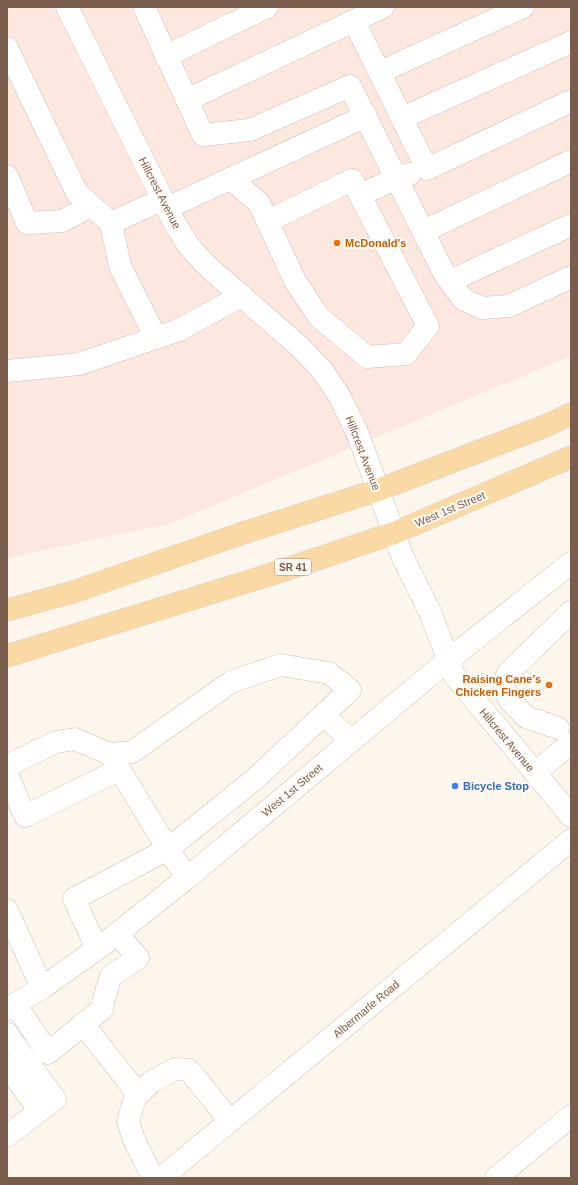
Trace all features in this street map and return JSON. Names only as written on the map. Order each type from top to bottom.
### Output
[{"type":"main road","points":[[7,610],[73,592],[240,534],[378,490],[545,426],[571,414]]},
{"type":"main road","name":"West 1st Street","points":[[7,656],[272,574],[394,533],[571,457]]},
{"type":"street","name":"Hillcrest Avenue","points":[[67,7],[174,222],[193,250],[206,265],[299,346],[322,370],[340,397],[359,436],[403,558],[431,614],[447,661],[454,675],[571,816]]},
{"type":"street","points":[[144,7],[204,135],[250,130],[350,86],[445,275],[463,299],[482,308],[509,306],[571,277]]},
{"type":"street","points":[[166,56],[267,7]]},
{"type":"street","points":[[187,100],[383,7]]},
{"type":"street","points":[[380,72],[523,7]]},
{"type":"street","points":[[354,21],[427,169]]},
{"type":"street","points":[[402,118],[571,42]]},
{"type":"street","points":[[7,48],[77,193],[111,224],[120,266],[156,338]]},
{"type":"street","points":[[360,195],[397,178],[427,169],[571,101]]},
{"type":"street","points":[[111,224],[232,179],[366,116]]},
{"type":"street","points":[[424,231],[571,161]]},
{"type":"street","points":[[7,176],[27,223],[62,221],[91,206]]},
{"type":"street","points":[[232,179],[260,203],[268,221],[296,281],[319,318],[367,357],[406,354],[428,326],[352,180],[268,221]]},
{"type":"street","points":[[450,281],[571,225]]},
{"type":"street","points":[[7,371],[79,364],[179,330],[241,296]]},
{"type":"street","name":"West 1st Street","points":[[11,1007],[42,988],[97,949],[187,878],[447,661],[571,563]]},
{"type":"street","points":[[535,773],[568,733],[526,717],[512,702],[505,691],[504,682],[508,673],[571,612]]},
{"type":"street","points":[[7,774],[25,816],[132,752],[231,682],[280,665],[329,673],[350,690],[256,778],[168,849],[74,899],[97,949]]},
{"type":"street","points":[[324,715],[351,741]]},
{"type":"street","points":[[7,766],[56,742],[76,739],[115,762],[187,878]]},
{"type":"street","name":"Albermarle Road","points":[[161,1178],[571,840]]},
{"type":"street","points":[[7,910],[14,946],[42,988]]},
{"type":"street","points":[[11,1007],[33,1030],[48,1053],[102,1009],[111,976],[138,958],[117,933]]},
{"type":"street","points":[[83,1024],[138,1094]]},
{"type":"street","points":[[7,1136],[55,1099],[11,1040],[33,1030]]},
{"type":"street","points":[[7,1066],[40,1111]]},
{"type":"street","points":[[152,1178],[134,1140],[128,1121],[135,1098],[151,1082],[175,1069],[190,1070],[230,1121]]},
{"type":"street","points":[[496,1178],[571,1116]]},
{"type":"shaded area","points":[[7,7],[571,7],[571,356],[169,524],[7,558]]},
{"type":"place","name":"McDonald's","points":[[337,243]]},
{"type":"place","name":"Raising Cane’s Chicken Fingers","points":[[549,685]]},
{"type":"place","name":"Bicycle Stop","points":[[455,786]]}]
